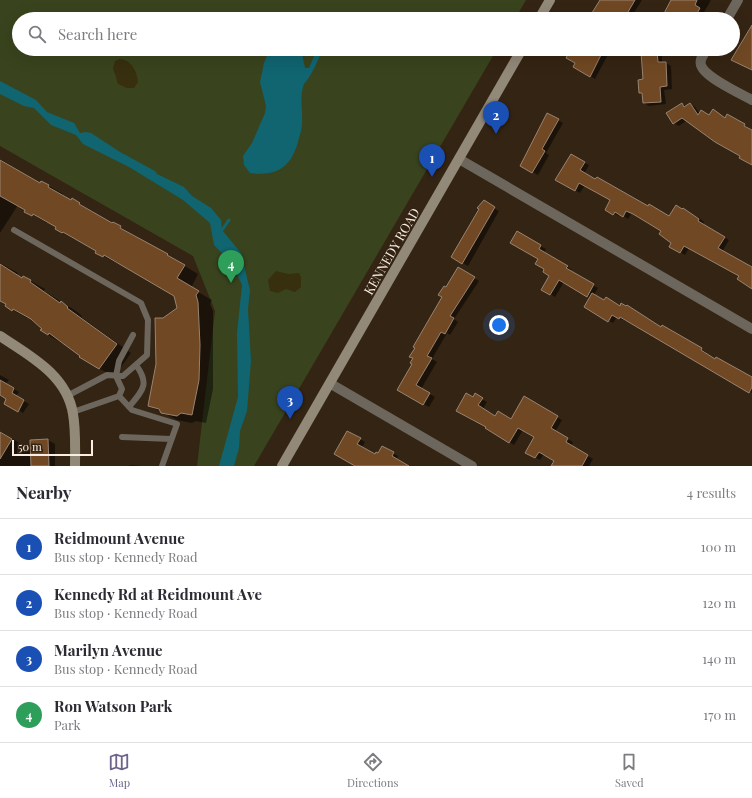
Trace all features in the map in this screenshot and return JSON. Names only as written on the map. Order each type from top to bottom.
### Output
[{"type":"main road","points":[[543,12],[550,0]]},
{"type":"main road","name":"KENNEDY ROAD","points":[[282,466],[331,384],[518,56]]},
{"type":"main road","points":[[0,336],[47,369],[58,381],[67,396],[73,412],[75,466]]},
{"type":"street","points":[[731,12],[738,0]]},
{"type":"street","points":[[702,56],[700,58],[702,69],[711,76],[752,100]]},
{"type":"street","points":[[459,159],[752,329]]},
{"type":"street","points":[[331,384],[472,466]]},
{"type":"lane","points":[[14,230],[140,303],[148,320],[147,355],[123,376],[107,375],[67,396]]},
{"type":"lane","points":[[73,412],[119,396],[122,389],[116,376],[119,361],[133,335]]},
{"type":"lane","points":[[129,407],[143,386],[143,376],[136,365]]},
{"type":"lane","points":[[119,396],[132,410],[177,424],[162,466]]},
{"type":"lane","points":[[122,437],[171,439]]},
{"type":"green space","points":[[0,0],[526,0],[519,12],[12,12],[12,56],[493,56],[254,466],[197,466],[215,311],[193,256],[0,146]]},
{"type":"sand","points":[[119,59],[127,61],[133,66],[138,82],[134,88],[127,88],[118,84],[113,68],[115,61]]},
{"type":"sand","points":[[276,271],[288,274],[299,273],[301,277],[301,287],[295,292],[286,289],[278,293],[270,291],[268,280]]},
{"type":"water","points":[[267,56],[302,56],[305,68],[309,68],[314,56],[320,56],[304,84],[301,99],[302,129],[291,159],[281,169],[275,172],[259,174],[250,173],[244,165],[243,156],[252,143],[265,113],[266,106],[260,82]]},
{"type":"water","points":[[0,81],[36,100],[47,112],[74,123],[80,133],[91,133],[120,152],[155,171],[157,174],[184,187],[192,196],[211,208],[221,220],[222,230],[241,253],[250,290],[248,309],[251,361],[247,411],[240,431],[239,448],[234,466],[219,466],[238,397],[237,333],[242,285],[227,258],[214,245],[210,223],[183,200],[129,167],[83,144],[76,135],[51,125],[34,108],[24,106],[0,94]]},
{"type":"building","points":[[600,0],[635,0],[628,12],[592,12]]},
{"type":"building","points":[[671,0],[697,0],[695,5],[700,8],[698,12],[665,12]]},
{"type":"building","points":[[752,25],[752,70],[731,60],[733,56],[740,56],[740,45]]},
{"type":"building","points":[[567,56],[600,56],[590,77],[573,67],[575,63],[566,58]]},
{"type":"building","points":[[641,56],[657,56],[658,62],[666,62],[667,86],[660,87],[661,102],[643,103],[642,93],[639,93],[638,80],[643,79]]},
{"type":"building","points":[[682,103],[684,107],[690,103],[698,115],[701,110],[709,115],[713,109],[725,118],[727,114],[745,124],[744,126],[752,130],[752,165],[739,158],[740,156],[715,142],[682,118],[673,124],[666,113]]},
{"type":"building","points":[[547,113],[559,119],[542,149],[545,151],[532,173],[520,166]]},
{"type":"building","points":[[571,154],[585,162],[580,170],[595,179],[597,177],[648,206],[649,204],[669,216],[676,205],[682,209],[683,208],[699,219],[698,221],[725,237],[718,248],[752,267],[752,289],[737,279],[739,276],[684,246],[680,253],[669,247],[671,243],[659,234],[661,231],[633,214],[626,211],[623,217],[615,212],[613,215],[605,210],[610,200],[579,183],[575,191],[555,180]]},
{"type":"building","points":[[0,160],[40,183],[41,181],[49,185],[48,187],[71,200],[72,198],[80,203],[79,204],[112,223],[113,222],[121,226],[120,228],[185,265],[177,278],[199,291],[196,295],[198,302],[200,345],[199,380],[192,415],[181,413],[177,416],[161,413],[159,409],[148,406],[156,364],[155,318],[163,318],[177,308],[174,296],[104,255],[103,257],[95,253],[96,251],[55,229],[56,227],[33,214],[32,216],[24,212],[25,210],[0,196]]},
{"type":"building","points":[[484,200],[495,207],[462,264],[451,257],[479,209],[477,208]]},
{"type":"building","points":[[517,231],[541,245],[539,249],[568,266],[566,268],[594,284],[587,297],[559,280],[550,295],[541,290],[549,276],[543,272],[544,269],[535,264],[538,259],[510,243]]},
{"type":"building","points":[[0,264],[22,278],[23,276],[31,280],[30,282],[60,303],[61,301],[68,307],[67,308],[117,344],[99,369],[79,357],[80,356],[49,333],[48,335],[40,330],[42,329],[31,319],[13,309],[12,311],[5,306],[6,304],[0,301]]},
{"type":"building","points":[[458,267],[475,277],[450,316],[454,318],[445,334],[441,332],[427,356],[432,358],[416,385],[430,393],[423,405],[397,390],[412,364],[410,363],[413,358],[409,357],[415,348],[413,347],[442,297],[438,295],[444,286],[446,287]]},
{"type":"building","points":[[592,293],[604,300],[606,297],[620,306],[621,303],[626,306],[627,305],[661,327],[662,325],[702,348],[701,350],[715,359],[716,357],[752,377],[752,387],[749,393],[620,317],[619,319],[612,315],[608,322],[584,307]]},
{"type":"building","points":[[0,380],[14,388],[12,393],[24,400],[18,412],[4,404],[6,399],[0,395]]},
{"type":"building","points":[[466,393],[473,397],[475,393],[483,398],[478,405],[495,416],[498,411],[511,419],[524,396],[558,416],[551,428],[568,438],[566,442],[588,455],[582,466],[551,466],[554,461],[539,452],[535,458],[525,453],[534,437],[518,428],[509,443],[485,428],[486,427],[456,411]]},
{"type":"building","points":[[347,431],[361,438],[357,444],[375,454],[376,452],[378,453],[382,446],[394,452],[392,456],[409,466],[355,466],[334,454]]},
{"type":"building","points":[[0,432],[12,439],[0,459]]},
{"type":"building","points":[[48,439],[49,466],[31,466],[30,440]]},
{"type":"waterway","points":[[222,230],[229,220]]},
{"type":"place","name":"Kennedy Rd at Reidmount Ave","points":[[496,134]]},
{"type":"place","name":"Reidmount Avenue","points":[[432,177]]},
{"type":"place","name":"Ron Watson Park","points":[[231,283]]},
{"type":"place","name":"Marilyn Avenue","points":[[290,419]]}]
